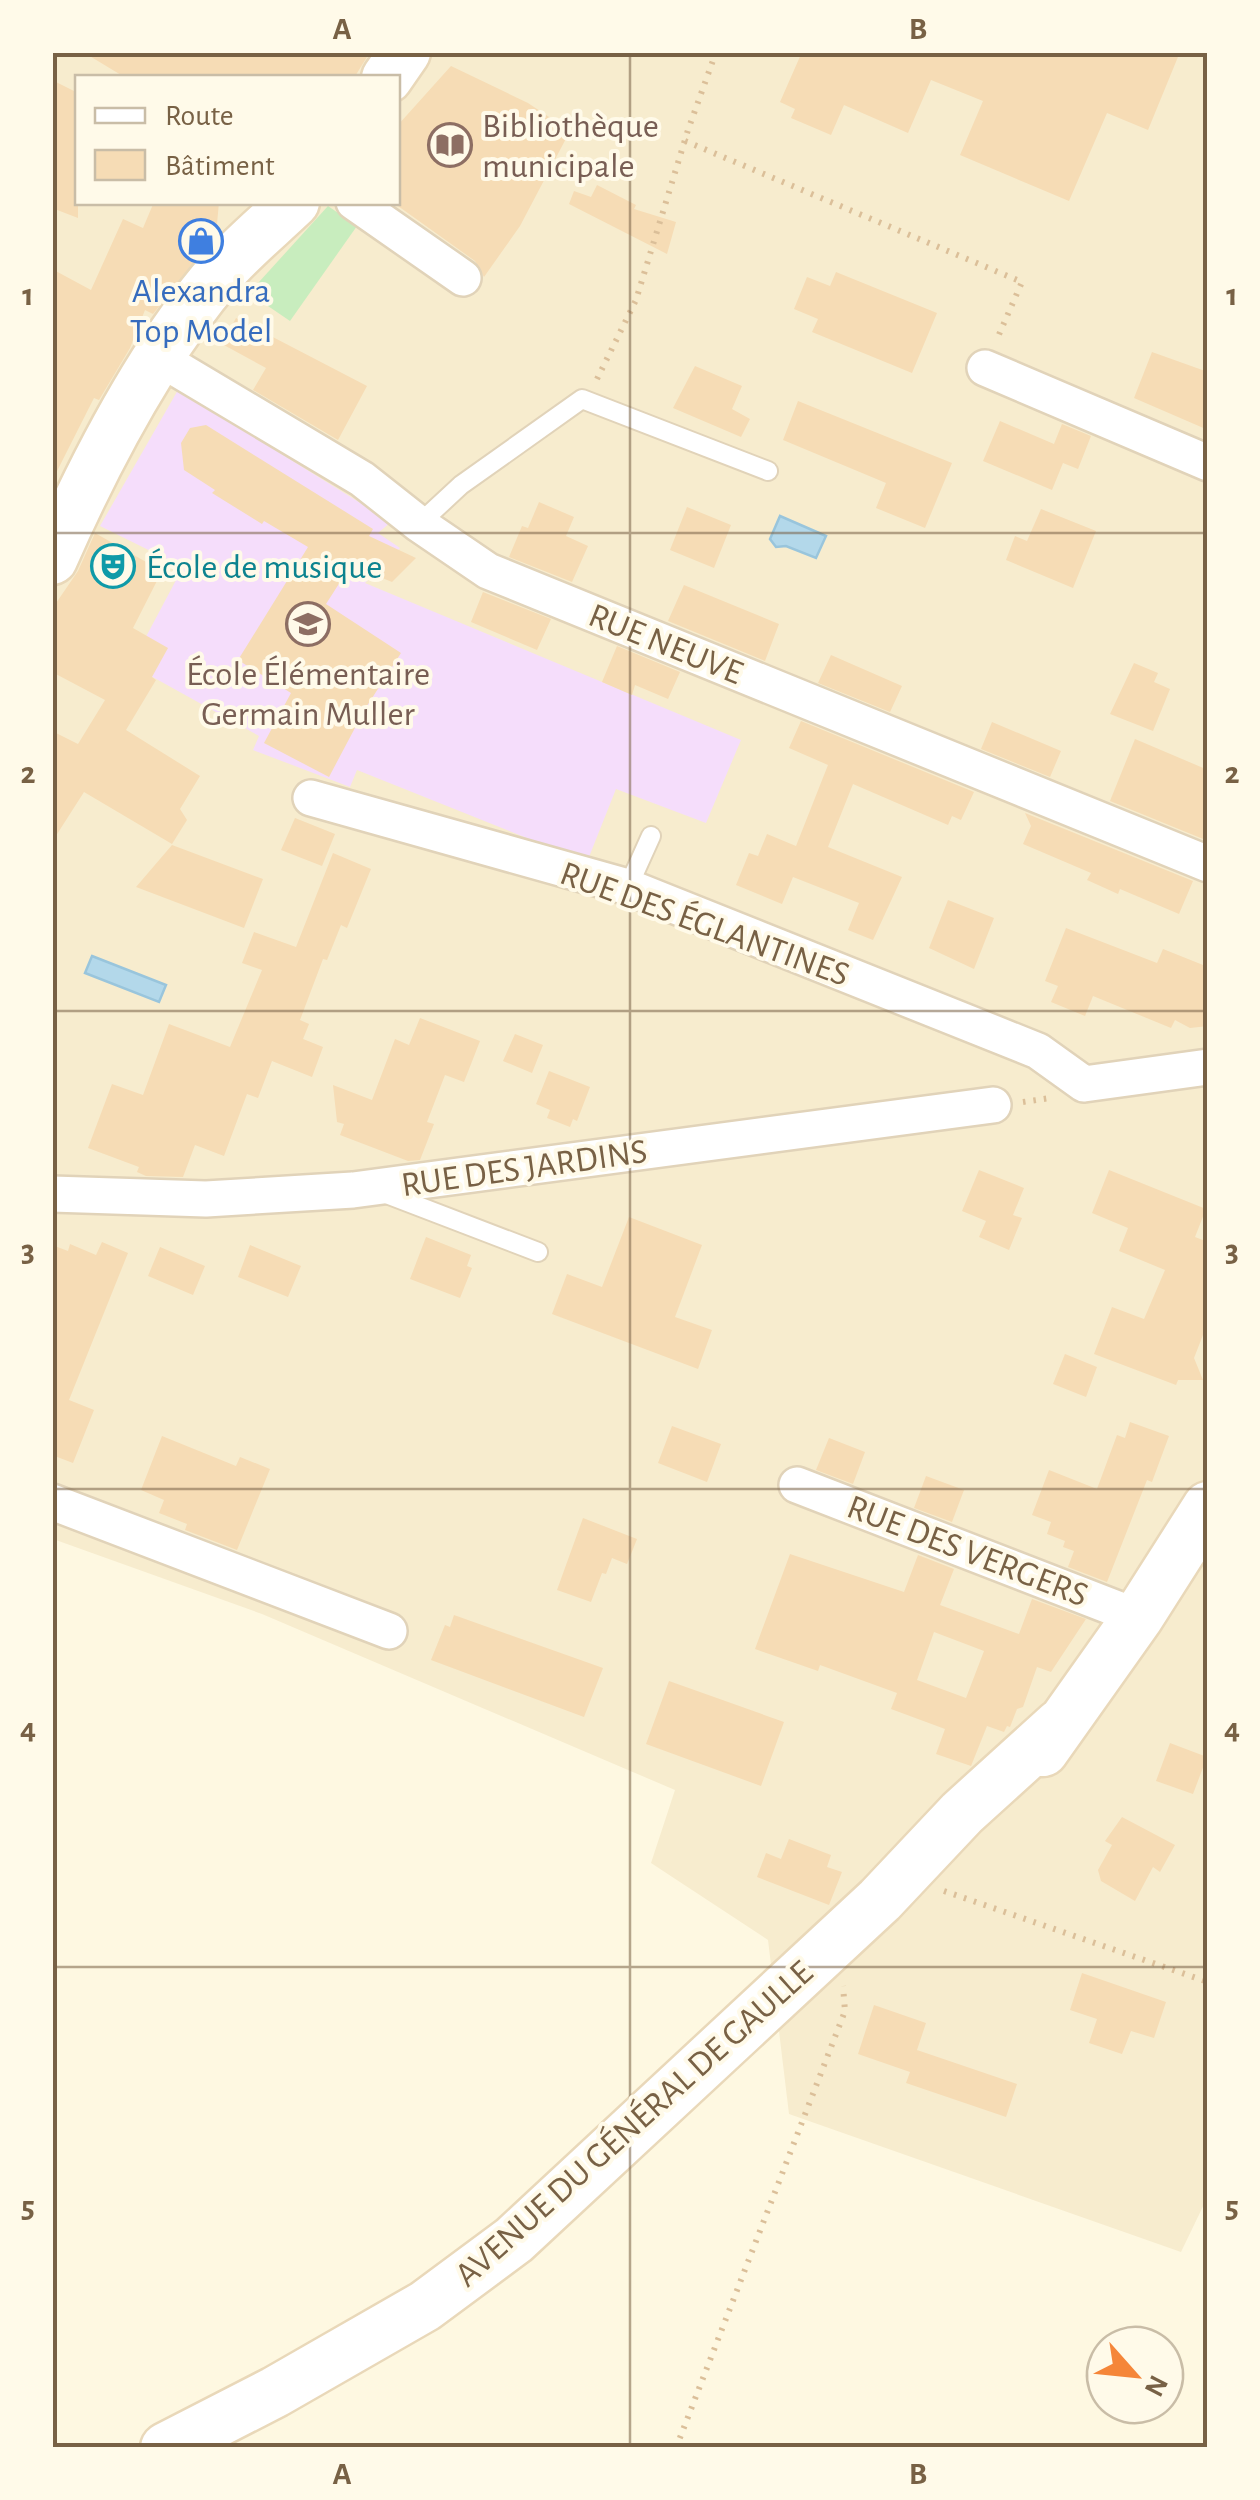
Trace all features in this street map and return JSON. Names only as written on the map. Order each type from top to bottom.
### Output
[{"type":"main road","points":[[389,75],[405,52]]},
{"type":"main road","points":[[52,559],[72,514],[158,358],[222,271],[291,205]]},
{"type":"main road","name":"AVENUE DU GÉNÉRAL DE GAULLE","points":[[166,2448],[275,2392],[426,2306],[514,2240],[833,1943],[901,1890],[962,1813],[1059,1725],[1138,1617],[1208,1507]]},
{"type":"street","points":[[357,205],[400,246],[463,278]]},
{"type":"street","name":"RUE NEUVE","points":[[158,358],[362,479],[405,532],[488,571],[1208,864]]},
{"type":"street","points":[[984,368],[1208,462]]},
{"type":"street","name":"RUE DES ÉGLANTINES","points":[[311,798],[628,887],[1038,1051],[1084,1084]]},
{"type":"street","points":[[1084,1084],[1208,1067]]},
{"type":"street","name":"RUE DES JARDINS","points":[[52,1194],[206,1199],[370,1188],[993,1105]]},
{"type":"street","name":"RUE DES VERGERS","points":[[797,1485],[1138,1617]]},
{"type":"street","points":[[52,1502],[389,1632]]},
{"type":"lane","points":[[405,532],[461,485],[582,399],[768,471]]},
{"type":"lane","points":[[628,887],[651,836]]},
{"type":"lane","points":[[370,1188],[538,1252]]},
{"type":"path","points":[[582,399],[602,373],[636,300],[716,52]]},
{"type":"path","points":[[685,141],[1022,282],[984,368]]},
{"type":"path","points":[[993,1105],[1046,1100],[1084,1084]]},
{"type":"path","points":[[901,1890],[933,1888],[1208,1982]]},
{"type":"path","points":[[676,2448],[846,2011],[842,1972],[833,1943]]},
{"type":"shaded area","points":[[53,53],[1207,53],[1208,2196],[1181,2252],[789,2114],[768,1940],[651,1863],[675,1790],[262,1614],[53,1539]]},
{"type":"shaded area","name":"École Élémentaire Germain Muller","points":[[178,390],[391,522],[378,533],[400,548],[365,583],[741,740],[706,823],[616,789],[587,862],[357,770],[350,787],[253,750],[259,736],[131,665],[183,567],[100,526]]},
{"type":"green space","points":[[328,206],[357,226],[290,321],[249,293]]},
{"type":"water","points":[[780,516],[826,536],[816,558],[786,546],[776,547],[770,539]]},
{"type":"water","points":[[92,956],[166,985],[159,1002],[85,973]]},
{"type":"building","points":[[83,52],[370,52],[356,75],[121,75]]},
{"type":"building","points":[[802,52],[1180,52],[1148,130],[1107,113],[1069,201],[960,155],[983,101],[931,80],[908,133],[844,105],[831,135],[791,118],[795,109],[780,102]]},
{"type":"building","points":[[451,66],[528,103],[570,131],[520,226],[484,277],[475,261],[398,206],[400,123]]},
{"type":"building","points":[[52,80],[75,92],[78,218],[52,208]]},
{"type":"building","points":[[597,185],[636,205],[634,209],[676,222],[667,254],[569,204],[574,191],[591,197]]},
{"type":"building","points":[[153,205],[219,205],[216,235],[153,314],[145,310],[130,348],[99,400],[94,398],[52,481],[52,269],[91,290],[123,219],[143,228]]},
{"type":"building","points":[[836,272],[937,313],[912,373],[812,332],[818,319],[794,309],[807,277],[830,286]]},
{"type":"building","points":[[236,318],[367,386],[338,440],[253,390],[266,368],[222,344]]},
{"type":"building","points":[[1152,352],[1208,372],[1208,430],[1134,398]]},
{"type":"building","points":[[695,366],[742,386],[732,409],[750,419],[741,437],[673,408]]},
{"type":"building","points":[[798,401],[952,463],[925,528],[876,508],[886,483],[783,440]]},
{"type":"building","points":[[1000,421],[1054,444],[1062,424],[1091,436],[1078,469],[1063,463],[1052,490],[983,461]]},
{"type":"building","points":[[206,425],[373,529],[369,536],[416,558],[392,582],[351,565],[326,604],[401,653],[365,709],[329,777],[264,743],[291,693],[238,660],[308,547],[212,493],[215,490],[184,470],[181,443],[190,428]]},
{"type":"building","points":[[539,502],[574,517],[566,536],[588,546],[572,582],[509,557],[522,526],[528,528]]},
{"type":"building","points":[[687,507],[731,525],[714,568],[670,550]]},
{"type":"building","points":[[1041,509],[1096,531],[1073,588],[1006,560],[1015,536],[1027,541]]},
{"type":"building","points":[[95,533],[162,571],[133,628],[168,648],[152,677],[156,680],[126,730],[200,776],[180,809],[187,820],[172,844],[84,792],[52,842],[52,731],[78,744],[105,700],[52,672],[52,609],[78,571]]},
{"type":"building","points":[[684,585],[779,624],[765,661],[668,621]]},
{"type":"building","points":[[483,592],[551,619],[537,650],[471,622]]},
{"type":"building","points":[[617,646],[680,672],[668,699],[635,685],[632,695],[602,682]]},
{"type":"building","points":[[831,655],[902,686],[890,712],[818,683]]},
{"type":"building","points":[[1134,663],[1158,673],[1154,682],[1170,689],[1153,731],[1110,714]]},
{"type":"building","points":[[801,721],[974,792],[961,820],[952,816],[948,825],[853,784],[828,847],[902,877],[873,940],[848,930],[859,903],[793,877],[782,904],[736,885],[749,853],[758,856],[767,834],[796,846],[828,765],[789,748]]},
{"type":"building","points":[[992,722],[1061,751],[1050,777],[981,749]]},
{"type":"building","points":[[1135,739],[1208,770],[1208,841],[1110,801]]},
{"type":"building","points":[[1025,813],[1193,881],[1179,914],[1120,889],[1118,894],[1087,880],[1091,873],[1023,844],[1031,826]]},
{"type":"building","points":[[295,818],[335,834],[322,866],[281,850]]},
{"type":"building","points":[[172,845],[263,879],[244,928],[136,887]]},
{"type":"building","points":[[333,853],[371,869],[347,928],[341,925],[327,960],[323,959],[300,1020],[309,1024],[303,1039],[323,1047],[312,1077],[272,1061],[258,1098],[247,1094],[224,1156],[195,1145],[183,1177],[146,1176],[137,1172],[139,1167],[88,1148],[112,1084],[143,1095],[169,1024],[230,1047],[262,970],[242,963],[254,932],[296,947]]},
{"type":"building","points":[[948,900],[994,918],[974,969],[929,948]]},
{"type":"building","points":[[1066,928],[1157,963],[1163,949],[1208,967],[1208,1026],[1190,1028],[1175,1020],[1171,1028],[1093,996],[1085,1016],[1051,1002],[1058,986],[1045,981]]},
{"type":"building","points":[[420,1018],[480,1041],[464,1082],[445,1075],[427,1122],[434,1124],[420,1160],[408,1161],[340,1135],[344,1124],[337,1122],[333,1085],[372,1100],[395,1039],[409,1045]]},
{"type":"building","points":[[515,1034],[543,1045],[532,1073],[503,1061]]},
{"type":"building","points":[[549,1071],[590,1087],[577,1121],[573,1119],[570,1127],[547,1118],[550,1110],[536,1104]]},
{"type":"building","points":[[979,1170],[1024,1188],[1013,1215],[1022,1218],[1009,1250],[979,1237],[986,1221],[962,1211]]},
{"type":"building","points":[[1109,1170],[1206,1209],[1195,1237],[1208,1242],[1208,1322],[1194,1358],[1203,1380],[1178,1380],[1176,1385],[1094,1354],[1112,1307],[1144,1319],[1165,1270],[1119,1251],[1128,1228],[1092,1213]]},
{"type":"building","points":[[629,1217],[702,1245],[675,1317],[712,1330],[698,1369],[552,1314],[567,1274],[602,1287]]},
{"type":"building","points":[[426,1237],[471,1255],[467,1266],[472,1268],[460,1298],[410,1279]]},
{"type":"building","points":[[102,1242],[128,1253],[69,1400],[94,1410],[73,1463],[52,1455],[52,1245],[68,1251],[70,1244],[96,1255]]},
{"type":"building","points":[[250,1245],[301,1266],[288,1297],[238,1277]]},
{"type":"building","points":[[160,1247],[205,1266],[193,1295],[148,1276]]},
{"type":"building","points":[[1065,1354],[1097,1367],[1086,1397],[1053,1384]]},
{"type":"building","points":[[1130,1422],[1169,1436],[1152,1482],[1147,1480],[1107,1582],[1068,1567],[1074,1551],[1063,1547],[1065,1541],[1047,1534],[1051,1522],[1032,1515],[1049,1470],[1097,1489],[1117,1435],[1125,1438]]},
{"type":"building","points":[[672,1426],[721,1444],[707,1482],[658,1463]]},
{"type":"building","points":[[162,1436],[236,1466],[240,1457],[270,1469],[237,1550],[185,1530],[187,1524],[159,1513],[164,1500],[141,1490]]},
{"type":"building","points":[[829,1438],[865,1452],[853,1484],[816,1470]]},
{"type":"building","points":[[926,1476],[964,1490],[952,1522],[914,1508]]},
{"type":"building","points":[[583,1518],[637,1539],[627,1564],[612,1558],[591,1602],[557,1590]]},
{"type":"building","points":[[790,1554],[904,1592],[918,1555],[954,1569],[940,1605],[1019,1634],[1032,1599],[1086,1619],[1051,1672],[1037,1667],[1023,1707],[1017,1709],[1010,1727],[1004,1732],[987,1726],[971,1766],[936,1754],[945,1729],[891,1709],[897,1693],[820,1665],[818,1671],[755,1649]],"holes":[[[934,1632],[984,1651],[966,1698],[917,1680]]]},
{"type":"building","points":[[454,1615],[603,1668],[584,1717],[431,1660],[445,1625],[450,1627]]},
{"type":"building","points":[[669,1681],[784,1722],[761,1786],[646,1744]]},
{"type":"building","points":[[1170,1743],[1207,1757],[1193,1794],[1156,1781]]},
{"type":"building","points":[[1122,1817],[1175,1845],[1160,1872],[1153,1867],[1135,1901],[1101,1881],[1098,1870],[1112,1845],[1105,1841]]},
{"type":"building","points":[[789,1839],[831,1855],[827,1867],[842,1872],[829,1905],[757,1877],[766,1853],[781,1859]]},
{"type":"building","points":[[1082,1973],[1166,2002],[1154,2038],[1131,2031],[1122,2054],[1089,2043],[1097,2019],[1070,2010]]},
{"type":"building","points":[[874,2005],[926,2023],[917,2050],[1017,2084],[1006,2117],[906,2083],[910,2072],[858,2054]]},
{"type":"place","name":"Bibliothèque municipale","points":[[450,145]]},
{"type":"place","name":"Alexandra Top Model","points":[[201,241]]},
{"type":"place","name":"École de musique","points":[[113,566]]},
{"type":"place","name":"École Élémentaire Germain Muller","points":[[308,624]]}]
